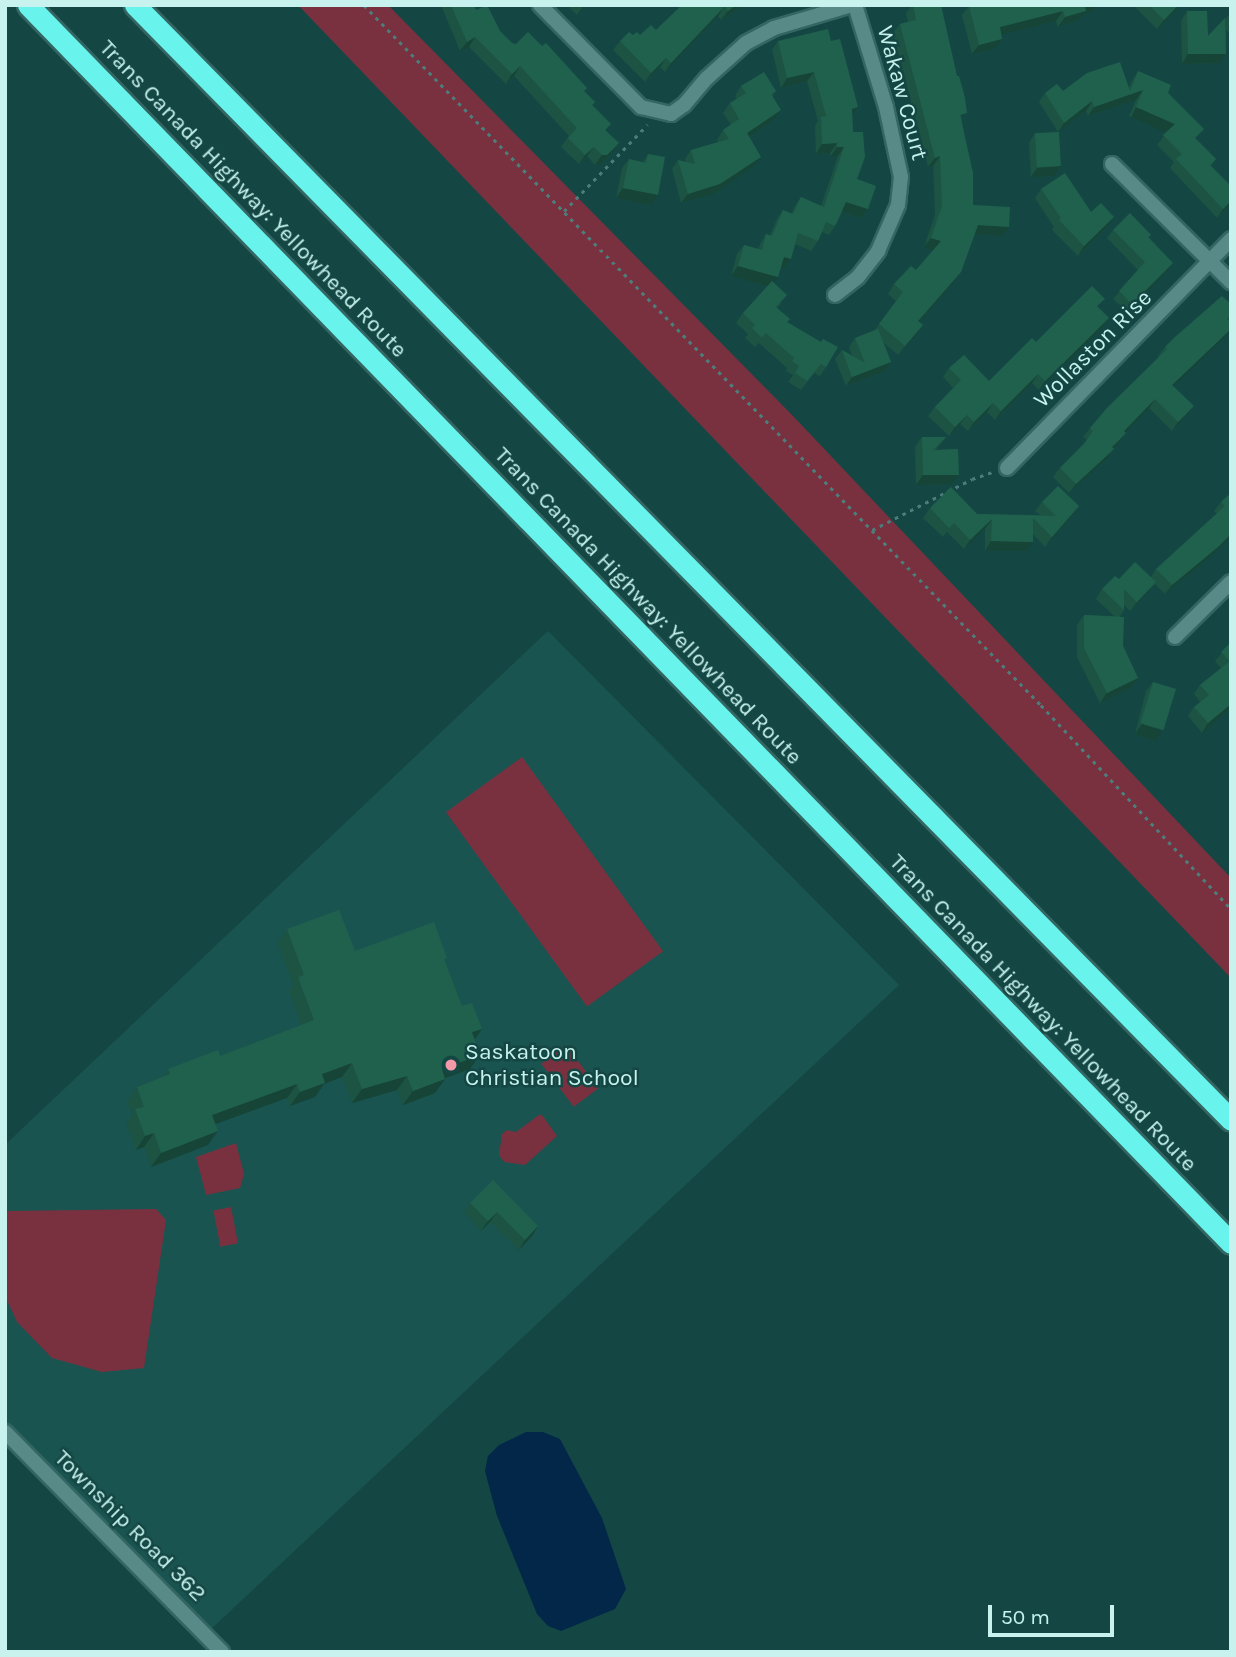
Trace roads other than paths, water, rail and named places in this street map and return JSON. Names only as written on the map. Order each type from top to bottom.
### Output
[{"type":"highway","points":[[12,5],[115,94]]},
{"type":"highway","name":"Trans Canada Highway: Yellowhead Route","points":[[28,5],[1231,1243]]},
{"type":"highway","points":[[138,5],[161,32],[1231,1121]]},
{"type":"street","points":[[540,5],[641,107],[671,114],[684,105],[706,78],[746,43],[774,29],[854,5]]},
{"type":"street","name":"Wakaw Court","points":[[835,295],[858,277],[878,251],[898,205],[901,177],[886,107],[854,5]]},
{"type":"street","points":[[1112,164],[1231,282]]},
{"type":"street","name":"Wollaston Rise","points":[[1007,468],[1231,239]]},
{"type":"street","points":[[1175,637],[1231,582]]},
{"type":"street","name":"Township Road 362","points":[[5,1432],[222,1652]]},
{"type":"place","name":"Saskatoon Christian School","points":[[451,1065]]}]
